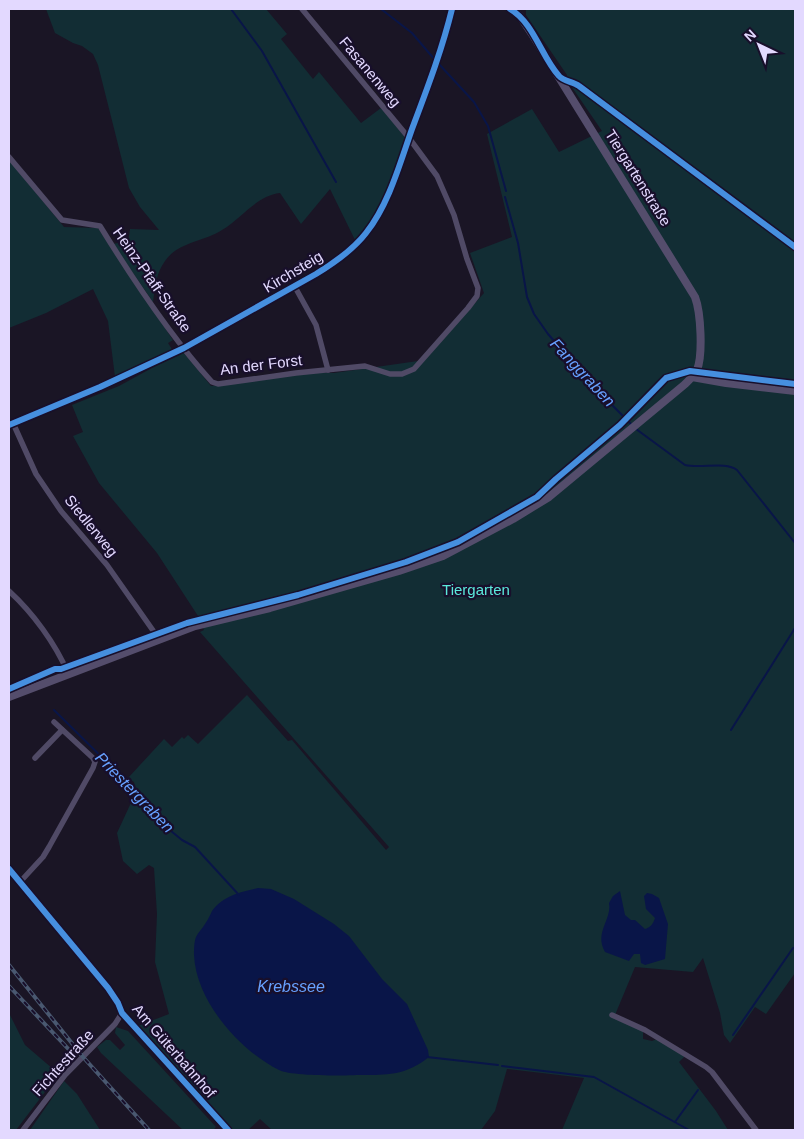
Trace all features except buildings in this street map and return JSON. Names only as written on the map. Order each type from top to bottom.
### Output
[{"type":"main road","name":"Tiergartenstraße","points":[[510,9],[520,16],[532,34],[695,298],[699,315],[700,354],[698,366],[692,377]]},
{"type":"main road","points":[[9,697],[198,625],[331,591],[443,556],[505,524],[548,497],[692,377],[717,382],[795,391]]},
{"type":"street","name":"Fasanenweg","points":[[302,9],[409,138],[436,176],[454,215],[478,288]]},
{"type":"street","name":"Kirchsteig","points":[[11,424],[100,387],[184,348],[334,263],[368,231],[383,205],[438,58],[452,9]]},
{"type":"street","name":"Heinz-Pfaff-Straße","points":[[9,157],[62,220],[100,226],[122,263],[184,348]]},
{"type":"street","name":"An der Forst","points":[[295,286],[316,325],[328,370]]},
{"type":"street","name":"An der Forst","points":[[184,348],[212,382],[218,384],[296,372],[365,366],[390,374],[402,374],[414,369],[468,308],[477,296],[478,288]]},
{"type":"street","name":"Siedlerweg","points":[[11,424],[36,474],[62,511],[107,565],[157,633],[159,639]]},
{"type":"street","points":[[9,591],[38,624],[68,673]]},
{"type":"street","points":[[20,882],[39,862],[49,847],[95,762],[54,722]]},
{"type":"street","points":[[35,758],[62,730]]},
{"type":"street","name":"Am Güterbahnhof","points":[[9,869],[108,988],[122,1013],[228,1130]]},
{"type":"street","name":"Fichtestraße","points":[[23,1130],[63,1078],[116,1024],[122,1013]]},
{"type":"street","points":[[612,1015],[645,1030],[706,1067],[717,1078],[756,1130]]},
{"type":"green space","points":[[46,9],[266,9],[287,34],[281,39],[313,79],[319,72],[361,123],[381,108],[405,137],[384,195],[364,231],[356,242],[330,189],[301,224],[280,193],[271,195],[256,203],[222,230],[184,246],[170,255],[165,261],[156,281],[153,302],[113,244],[123,242],[128,244],[130,229],[159,230],[140,207],[129,188],[98,65],[93,54],[82,46],[55,33]]},
{"type":"green space","name":"Tiergarten","points":[[526,9],[795,9],[795,973],[766,1014],[755,1007],[730,1043],[724,1035],[720,1013],[703,958],[693,972],[635,967],[615,1015],[643,1028],[643,1039],[652,1041],[657,1039],[685,1056],[679,1062],[728,1130],[562,1130],[584,1078],[507,1069],[495,1111],[481,1130],[272,1130],[260,1119],[248,1130],[232,1130],[138,1026],[169,1014],[155,962],[157,914],[154,868],[149,865],[137,874],[123,861],[117,833],[136,792],[134,782],[128,778],[164,739],[172,747],[182,737],[184,739],[188,735],[198,744],[247,695],[288,741],[292,740],[386,850],[389,847],[200,632],[204,630],[198,616],[157,553],[99,483],[73,436],[83,432],[72,405],[119,386],[184,353],[211,386],[313,372],[334,373],[425,360],[484,293],[470,253],[512,237],[487,134],[532,109],[559,152],[602,131],[526,15]]},
{"type":"green space","points":[[9,160],[64,227],[98,228],[173,340],[168,343],[173,351],[115,377],[108,321],[93,289],[46,313],[9,328]]},
{"type":"green space","points":[[9,1013],[25,1045],[60,1075],[16,1130],[9,1130]]},
{"type":"green space","points":[[116,1027],[128,1031],[216,1127],[213,1130],[183,1130],[101,1053],[97,1047],[106,1040],[110,1040],[120,1050],[125,1045],[115,1033]]},
{"type":"green space","points":[[64,1081],[77,1094],[100,1130],[30,1130]]},
{"type":"water","name":"Krebssee","points":[[258,888],[271,889],[294,899],[334,924],[349,936],[382,979],[407,1004],[428,1050],[429,1057],[412,1068],[387,1074],[329,1075],[294,1073],[279,1070],[264,1061],[235,1037],[222,1022],[202,990],[194,955],[195,941],[212,911],[222,901],[233,895]]},
{"type":"water","points":[[620,891],[625,915],[631,920],[635,920],[645,929],[651,925],[655,918],[646,909],[644,896],[647,893],[659,898],[668,924],[665,959],[645,965],[641,963],[640,954],[634,954],[629,961],[605,952],[601,938],[608,915],[609,903],[613,896]]},
{"type":"waterway","points":[[231,9],[262,51],[336,182]]},
{"type":"waterway","name":"Fanggraben","points":[[381,9],[412,33],[435,60]]},
{"type":"waterway","name":"Fanggraben","points":[[438,63],[474,102],[488,126],[506,191]]},
{"type":"waterway","name":"Fanggraben","points":[[505,197],[518,243],[527,297],[534,314],[548,334],[599,392],[633,426]]},
{"type":"waterway","name":"Fanggraben","points":[[636,429],[685,465],[726,466],[737,470],[795,543]]},
{"type":"waterway","points":[[731,730],[795,628]]},
{"type":"waterway","name":"Priestergraben","points":[[54,710],[132,787],[171,831],[195,847],[239,895]]},
{"type":"waterway","points":[[733,1035],[793,948]]},
{"type":"waterway","points":[[427,1057],[498,1065]]},
{"type":"waterway","points":[[502,1066],[594,1077],[689,1130]]},
{"type":"waterway","points":[[675,1122],[698,1090]]},
{"type":"railway","points":[[9,965],[83,1057],[149,1130]]},
{"type":"railway","points":[[9,986],[74,1055]]},
{"type":"cycle path","points":[[9,425],[100,387],[184,348],[316,274],[349,251],[374,222],[393,183],[434,69],[452,9]]},
{"type":"cycle path","points":[[510,9],[518,15],[531,31],[561,78],[579,86],[795,247]]},
{"type":"cycle path","points":[[9,689],[55,669],[61,669],[187,623],[298,595],[406,562],[458,542],[537,497],[620,425],[666,378],[690,371],[795,384]]},
{"type":"cycle path","points":[[9,869],[108,988],[122,1013],[228,1130]]}]
